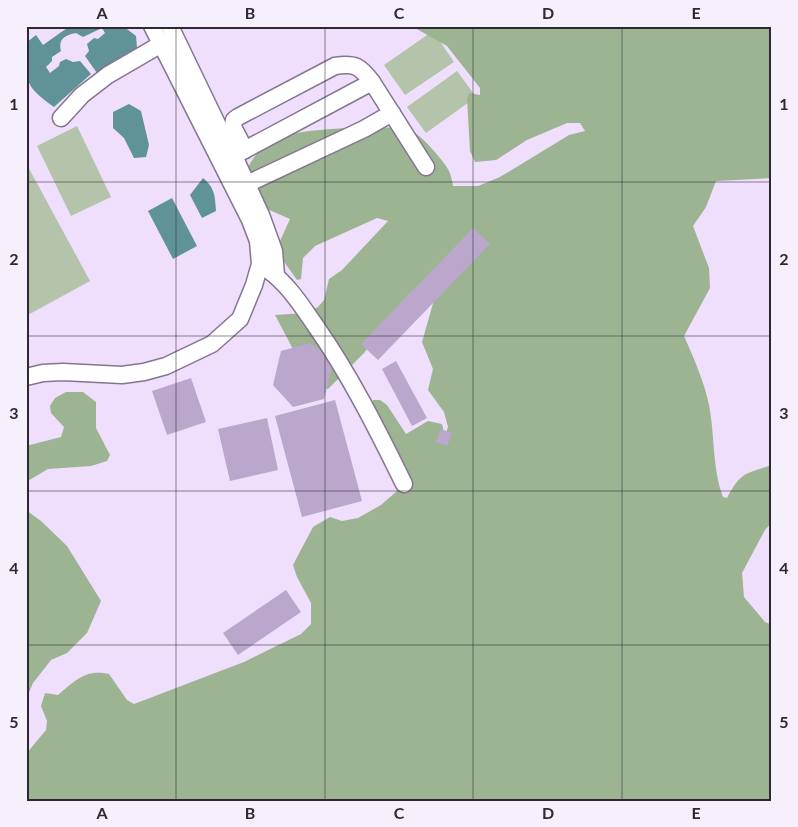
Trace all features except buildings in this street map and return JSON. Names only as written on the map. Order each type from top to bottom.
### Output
[{"type":"lane","points":[[152,26],[168,36],[247,184],[274,251],[276,275]]},
{"type":"lane","points":[[61,118],[82,95],[108,75],[168,36]]},
{"type":"lane","points":[[26,377],[43,373],[62,372],[115,375],[144,372],[166,366],[212,344],[240,319],[248,304],[260,264],[258,241],[250,220],[233,156],[234,120],[335,66],[354,65],[362,70],[372,82],[426,167]]},
{"type":"lane","points":[[233,156],[372,82]]},
{"type":"lane","points":[[247,184],[364,129],[392,113]]},
{"type":"lane","points":[[260,264],[276,275],[303,307],[338,358],[360,395],[404,484]]},
{"type":"shaded area","points":[[70,26],[123,26],[136,36],[137,48],[129,57],[97,73],[85,56],[89,51],[87,44],[105,33],[102,28],[83,37],[76,33],[63,38],[60,47],[61,51],[52,57],[52,61],[46,67],[50,73],[59,66],[60,62],[66,59],[73,62],[80,61],[91,74],[54,107],[36,92],[28,80],[26,73],[26,43],[36,35],[43,45]]},
{"type":"shaded area","points":[[417,26],[772,26],[772,178],[716,181],[706,207],[693,226],[709,268],[710,288],[684,336],[707,396],[715,463],[723,497],[727,498],[736,483],[745,475],[772,465],[772,522],[765,530],[742,573],[744,597],[765,622],[772,625],[772,801],[26,801],[26,754],[46,730],[47,721],[41,706],[45,693],[58,695],[81,677],[93,673],[101,673],[109,674],[127,700],[134,704],[244,662],[301,634],[311,624],[311,603],[297,577],[293,565],[313,527],[330,517],[342,521],[358,518],[381,505],[397,491],[399,482],[369,412],[373,400],[380,400],[387,405],[406,434],[428,421],[442,424],[445,436],[448,427],[444,412],[428,390],[433,369],[422,342],[436,293],[409,294],[364,353],[328,389],[324,388],[294,351],[275,315],[306,313],[318,307],[324,300],[329,279],[342,270],[388,221],[377,218],[315,246],[303,258],[301,279],[297,280],[278,253],[280,241],[290,219],[267,209],[253,193],[247,169],[260,150],[279,137],[325,129],[386,127],[416,133],[447,167],[453,186],[478,186],[500,177],[569,135],[585,131],[580,123],[567,123],[527,140],[496,160],[475,162],[470,151],[467,98],[469,93],[480,95],[480,88],[447,46],[415,28]]},
{"type":"shaded area","points":[[433,31],[454,62],[405,95],[384,65]]},
{"type":"shaded area","points":[[457,71],[476,97],[426,133],[407,107]]},
{"type":"shaded area","points":[[129,104],[141,111],[149,145],[146,157],[134,158],[124,138],[113,128],[113,112]]},
{"type":"shaded area","points":[[77,126],[111,197],[71,216],[37,146]]},
{"type":"shaded area","points":[[26,163],[90,281],[26,316]]},
{"type":"shaded area","points":[[203,178],[210,185],[214,193],[216,211],[202,218],[190,195]]},
{"type":"shaded area","points":[[172,198],[197,246],[173,259],[148,211]]},
{"type":"shaded area","points":[[66,392],[83,392],[96,402],[96,428],[110,455],[107,461],[91,466],[48,469],[26,482],[26,446],[61,437],[64,427],[51,413],[50,406],[55,398]]},
{"type":"shaded area","points":[[26,510],[41,521],[67,546],[101,601],[87,633],[67,653],[51,660],[33,683],[26,700]]}]
